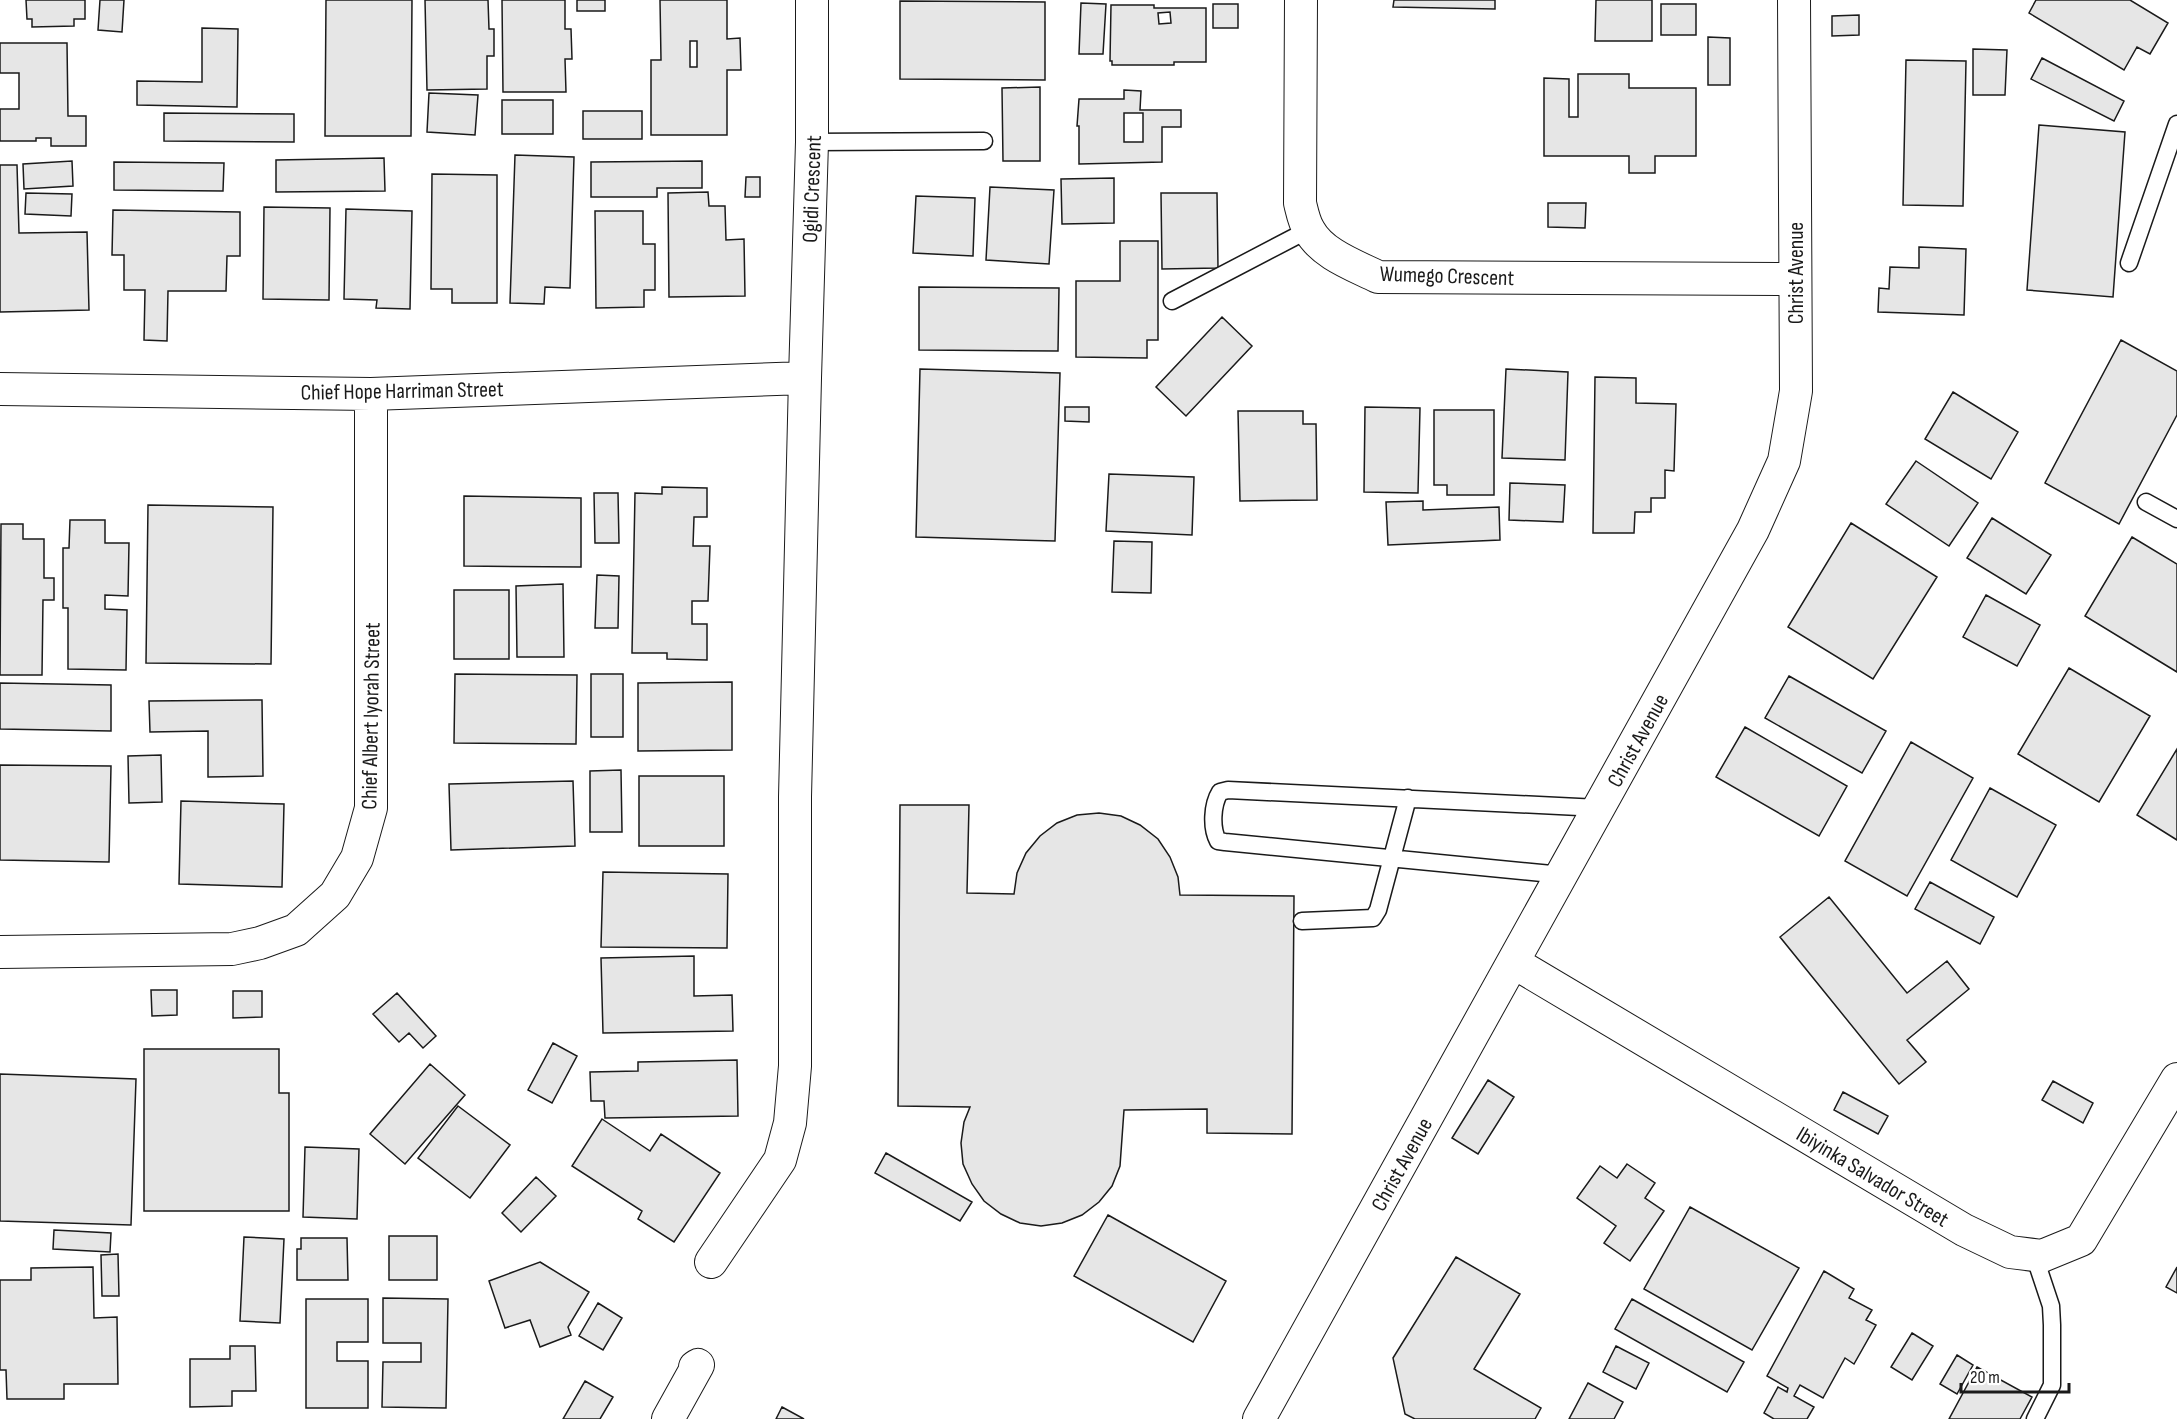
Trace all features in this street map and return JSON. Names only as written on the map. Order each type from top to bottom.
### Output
[{"type":"street","name":"Ogidi Crescent","points":[[711,1262],[780,1160],[790,1123],[795,1066],[795,796],[812,142],[812,0]]},
{"type":"street","points":[[1301,0],[1300,203],[1308,230]]},
{"type":"street","name":"Christ Avenue","points":[[1271,1415],[1513,962],[1754,530],[1784,461],[1796,391],[1794,0]]},
{"type":"street","name":"Wumego Crescent","points":[[1308,230],[1323,247],[1378,277],[1795,279]]},
{"type":"street","name":"Chief Hope Harriman Street","points":[[0,389],[372,394],[805,378]]},
{"type":"street","name":"Chief Albert Iyorah Street","points":[[0,952],[232,949],[260,943],[296,930],[335,895],[357,858],[372,808],[372,394]]},
{"type":"street","name":"Ibiyinka Salvador Street","points":[[1513,962],[1964,1230],[2010,1252],[2042,1256],[2081,1240],[2177,1079]]},
{"type":"street","points":[[669,1419],[698,1365],[695,1367]]},
{"type":"lane","points":[[2129,263],[2177,124]]},
{"type":"lane","points":[[812,142],[984,141]]},
{"type":"lane","points":[[1172,302],[1308,230]]},
{"type":"lane","points":[[2146,502],[2177,519]]},
{"type":"lane","points":[[1562,875],[1218,841],[1214,833],[1215,800],[1220,792],[1228,790],[1599,808]]},
{"type":"lane","points":[[1302,921],[1373,918],[1378,910],[1408,798]]},
{"type":"lane","points":[[2034,1255],[2050,1306],[2052,1325],[2052,1385],[2035,1419]]},
{"type":"building","points":[[26,0],[85,0],[85,19],[74,19],[74,26],[32,27],[32,19],[27,19]]},
{"type":"building","points":[[100,0],[124,0],[122,32],[98,30]]},
{"type":"building","points":[[326,0],[412,0],[411,136],[325,136]]},
{"type":"building","points":[[425,0],[488,0],[489,29],[494,29],[494,56],[487,56],[487,89],[427,90]]},
{"type":"building","points":[[502,0],[565,0],[565,29],[571,29],[572,59],[565,59],[566,92],[503,92]]},
{"type":"building","points":[[577,0],[605,0],[605,11],[577,11]]},
{"type":"building","points":[[660,0],[727,0],[727,39],[740,38],[741,70],[727,70],[727,135],[651,135],[651,60],[661,60]],"holes":[[[690,41],[697,41],[697,67],[690,67]]]},
{"type":"building","points":[[1394,0],[1495,0],[1495,9],[1393,7]]},
{"type":"building","points":[[1596,0],[1652,0],[1652,41],[1595,41]]},
{"type":"building","points":[[2036,0],[2130,0],[2168,23],[2150,54],[2137,47],[2124,70],[2029,13]]},
{"type":"building","points":[[900,1],[1045,2],[1045,80],[900,79]]},
{"type":"building","points":[[1081,3],[1106,4],[1103,54],[1079,54]]},
{"type":"building","points":[[1213,4],[1238,4],[1238,28],[1213,28]]},
{"type":"building","points":[[1661,4],[1696,4],[1696,35],[1661,35]]},
{"type":"building","points":[[1111,5],[1206,8],[1206,62],[1174,62],[1174,65],[1112,65],[1110,61]],"holes":[[[1170,12],[1171,23],[1159,24],[1158,13]]]},
{"type":"building","points":[[1859,15],[1859,35],[1832,36],[1832,16]]},
{"type":"building","points":[[202,28],[238,29],[237,107],[137,105],[137,81],[202,82]]},
{"type":"building","points":[[1708,37],[1730,38],[1730,85],[1708,85]]},
{"type":"building","points":[[0,43],[67,43],[68,116],[86,116],[86,146],[51,146],[51,138],[36,138],[36,141],[0,141],[0,109],[19,109],[19,73],[0,73]]},
{"type":"building","points":[[1973,49],[2007,50],[2005,95],[1973,95]]},
{"type":"building","points":[[2042,58],[2124,101],[2114,121],[2031,79]]},
{"type":"building","points":[[1906,60],[1966,61],[1963,206],[1903,205]]},
{"type":"building","points":[[1578,74],[1629,74],[1629,88],[1696,88],[1696,156],[1655,156],[1655,173],[1629,173],[1629,156],[1544,156],[1544,78],[1569,79],[1569,117],[1578,117]]},
{"type":"building","points":[[1040,87],[1040,161],[1003,161],[1002,88]]},
{"type":"building","points":[[1124,90],[1141,91],[1140,110],[1181,110],[1181,127],[1162,127],[1162,162],[1079,164],[1079,126],[1077,126],[1079,99],[1124,99]],"holes":[[[1124,113],[1143,113],[1143,142],[1124,142]]]},
{"type":"building","points":[[429,93],[478,95],[475,135],[427,132]]},
{"type":"building","points":[[502,100],[553,100],[553,134],[502,134]]},
{"type":"building","points":[[583,111],[642,111],[642,139],[583,139]]},
{"type":"building","points":[[164,113],[294,114],[294,142],[164,141]]},
{"type":"building","points":[[2039,125],[2125,132],[2113,297],[2027,290]]},
{"type":"building","points":[[515,155],[574,157],[570,288],[545,287],[544,304],[510,303]]},
{"type":"building","points":[[384,158],[385,191],[276,192],[276,160]]},
{"type":"building","points":[[72,161],[73,186],[24,189],[23,164]]},
{"type":"building","points":[[702,161],[702,188],[657,188],[657,197],[591,197],[591,162]]},
{"type":"building","points":[[114,162],[224,163],[223,191],[114,190]]},
{"type":"building","points":[[0,165],[17,165],[19,233],[87,232],[89,310],[0,312]]},
{"type":"building","points":[[432,174],[497,175],[497,303],[452,303],[452,289],[431,289]]},
{"type":"building","points":[[746,177],[760,177],[760,197],[745,197]]},
{"type":"building","points":[[1114,178],[1114,223],[1062,224],[1061,179]]},
{"type":"building","points":[[990,187],[1054,190],[1049,264],[986,260]]},
{"type":"building","points":[[708,192],[709,206],[725,206],[726,240],[744,239],[745,296],[669,297],[668,193]]},
{"type":"building","points":[[26,193],[72,194],[71,216],[25,214]]},
{"type":"building","points":[[1161,193],[1217,193],[1218,268],[1162,269]]},
{"type":"building","points":[[916,196],[975,198],[973,256],[913,253]]},
{"type":"building","points":[[1548,203],[1586,203],[1585,228],[1548,227]]},
{"type":"building","points":[[264,207],[330,208],[329,300],[263,299]]},
{"type":"building","points":[[346,209],[412,211],[410,309],[376,308],[377,300],[344,299]]},
{"type":"building","points":[[113,210],[240,212],[240,256],[227,256],[226,291],[168,291],[167,341],[144,340],[145,290],[124,290],[124,255],[112,255]]},
{"type":"building","points":[[595,211],[643,211],[643,244],[655,244],[655,290],[644,290],[644,307],[596,308]]},
{"type":"building","points":[[1120,241],[1158,241],[1158,340],[1147,340],[1147,358],[1076,357],[1076,281],[1120,281]]},
{"type":"building","points":[[1919,247],[1966,249],[1964,315],[1878,312],[1879,288],[1889,289],[1890,267],[1919,268]]},
{"type":"building","points":[[919,287],[1059,288],[1058,351],[919,350]]},
{"type":"building","points":[[1222,317],[1252,346],[1186,416],[1156,387]]},
{"type":"building","points":[[2121,340],[2177,371],[2177,415],[2119,524],[2045,483]]},
{"type":"building","points":[[920,369],[1060,373],[1055,541],[916,537]]},
{"type":"building","points":[[1506,369],[1568,372],[1565,460],[1502,458]]},
{"type":"building","points":[[1595,377],[1636,378],[1636,403],[1676,404],[1674,471],[1665,470],[1665,498],[1651,498],[1651,512],[1635,512],[1634,533],[1593,533]]},
{"type":"building","points":[[1953,392],[2018,432],[1991,479],[1925,439]]},
{"type":"building","points":[[1065,407],[1089,407],[1089,422],[1065,421]]},
{"type":"building","points":[[1365,407],[1420,408],[1418,493],[1364,492]]},
{"type":"building","points":[[1434,410],[1494,410],[1494,495],[1447,495],[1447,485],[1434,485]]},
{"type":"building","points":[[1238,411],[1303,411],[1303,424],[1316,424],[1317,500],[1240,501]]},
{"type":"building","points":[[1916,461],[1978,503],[1949,546],[1886,504]]},
{"type":"building","points":[[1109,474],[1194,477],[1192,535],[1106,531]]},
{"type":"building","points":[[1510,483],[1565,485],[1563,522],[1509,520]]},
{"type":"building","points":[[662,487],[707,488],[707,517],[694,517],[693,546],[710,546],[708,601],[692,601],[692,624],[707,624],[707,660],[667,659],[667,653],[632,653],[635,493],[662,494]]},
{"type":"building","points":[[594,493],[618,493],[619,543],[595,543]]},
{"type":"building","points":[[464,496],[581,498],[581,567],[464,566]]},
{"type":"building","points":[[1423,501],[1423,510],[1499,507],[1500,540],[1388,545],[1386,502]]},
{"type":"building","points":[[148,505],[273,507],[271,664],[146,663]]},
{"type":"building","points":[[1992,518],[2051,555],[2026,594],[1967,558]]},
{"type":"building","points":[[70,520],[105,520],[105,543],[129,543],[128,596],[105,595],[105,609],[127,610],[126,670],[68,669],[68,608],[63,608],[63,548],[69,548]]},
{"type":"building","points":[[1851,523],[1937,577],[1873,679],[1788,627]]},
{"type":"building","points":[[1,524],[23,524],[23,539],[44,539],[44,578],[54,578],[54,600],[43,600],[42,675],[0,675]]},
{"type":"building","points":[[2132,537],[2177,564],[2177,672],[2085,616]]},
{"type":"building","points":[[1114,541],[1152,542],[1151,593],[1112,592]]},
{"type":"building","points":[[597,575],[619,576],[618,628],[595,628]]},
{"type":"building","points":[[563,584],[564,657],[517,657],[516,586]]},
{"type":"building","points":[[454,590],[509,590],[509,659],[454,659]]},
{"type":"building","points":[[1986,595],[2040,625],[2017,666],[1963,637]]},
{"type":"building","points":[[2069,668],[2150,716],[2099,802],[2018,754]]},
{"type":"building","points":[[455,674],[577,675],[576,744],[454,743]]},
{"type":"building","points":[[591,674],[623,674],[623,737],[591,737]]},
{"type":"building","points":[[1789,676],[1886,731],[1862,773],[1765,718]]},
{"type":"building","points":[[732,682],[732,750],[638,751],[638,683]]},
{"type":"building","points":[[0,683],[111,685],[111,731],[0,729]]},
{"type":"building","points":[[262,700],[263,776],[208,777],[208,731],[150,732],[149,701]]},
{"type":"building","points":[[1745,727],[1847,786],[1819,836],[1716,777]]},
{"type":"building","points":[[1911,742],[1973,778],[1907,896],[1845,861]]},
{"type":"building","points":[[2177,749],[2177,840],[2137,815]]},
{"type":"building","points":[[161,755],[162,802],[129,803],[128,756]]},
{"type":"building","points":[[0,765],[111,766],[109,862],[0,860]]},
{"type":"building","points":[[621,770],[622,832],[590,832],[590,771]]},
{"type":"building","points":[[639,776],[724,776],[724,846],[639,846]]},
{"type":"building","points":[[573,781],[575,846],[451,850],[449,784]]},
{"type":"building","points":[[1990,788],[2056,825],[2017,897],[1951,860]]},
{"type":"building","points":[[181,801],[284,804],[282,887],[179,884]]},
{"type":"building","points":[[900,805],[969,805],[967,893],[1014,894],[1017,873],[1026,853],[1040,836],[1057,823],[1077,815],[1099,813],[1121,816],[1140,825],[1158,839],[1170,857],[1178,877],[1180,895],[1294,896],[1292,1134],[1207,1133],[1207,1109],[1124,1110],[1120,1166],[1112,1186],[1099,1202],[1082,1215],[1062,1223],[1041,1226],[1020,1223],[1001,1214],[984,1201],[972,1184],[963,1164],[961,1143],[964,1122],[970,1107],[898,1106]]},
{"type":"building","points":[[603,872],[728,874],[727,948],[601,947]]},
{"type":"building","points":[[1930,882],[1994,917],[1980,944],[1915,909]]},
{"type":"building","points":[[1829,897],[1907,993],[1947,961],[1969,989],[1907,1040],[1926,1062],[1899,1084],[1780,937]]},
{"type":"building","points":[[694,956],[694,996],[732,995],[733,1031],[603,1033],[601,958]]},
{"type":"building","points":[[151,990],[177,990],[177,1015],[152,1016]]},
{"type":"building","points":[[233,991],[262,991],[262,1017],[233,1018]]},
{"type":"building","points":[[397,993],[436,1036],[423,1048],[409,1033],[399,1042],[373,1014]]},
{"type":"building","points":[[553,1043],[577,1056],[552,1103],[528,1090]]},
{"type":"building","points":[[144,1049],[279,1049],[279,1093],[289,1093],[289,1211],[144,1211]]},
{"type":"building","points":[[737,1060],[738,1116],[605,1118],[604,1101],[591,1101],[590,1072],[638,1071],[638,1062]]},
{"type":"building","points":[[430,1064],[465,1095],[405,1164],[370,1134]]},
{"type":"building","points":[[0,1074],[136,1079],[131,1225],[0,1221]]},
{"type":"building","points":[[1488,1080],[1514,1097],[1478,1154],[1452,1138]]},
{"type":"building","points":[[2053,1081],[2093,1103],[2083,1123],[2042,1100]]},
{"type":"building","points":[[1843,1092],[1888,1116],[1878,1134],[1834,1110]]},
{"type":"building","points":[[458,1106],[510,1145],[470,1198],[418,1158]]},
{"type":"building","points":[[602,1119],[650,1151],[661,1134],[720,1173],[674,1242],[638,1219],[642,1211],[572,1166]]},
{"type":"building","points":[[305,1147],[359,1149],[357,1219],[303,1217]]},
{"type":"building","points":[[886,1153],[972,1202],[960,1221],[875,1173]]},
{"type":"building","points":[[1627,1164],[1655,1183],[1645,1198],[1664,1211],[1630,1261],[1604,1243],[1616,1226],[1577,1198],[1600,1166],[1617,1178]]},
{"type":"building","points":[[536,1177],[556,1196],[521,1232],[502,1213]]},
{"type":"building","points":[[1690,1207],[1799,1268],[1752,1350],[1644,1289]]},
{"type":"building","points":[[1108,1215],[1226,1281],[1193,1342],[1074,1276]]},
{"type":"building","points":[[54,1230],[111,1233],[110,1252],[53,1249]]},
{"type":"building","points":[[389,1236],[437,1236],[437,1280],[389,1280]]},
{"type":"building","points":[[244,1237],[284,1239],[280,1323],[240,1321]]},
{"type":"building","points":[[301,1238],[347,1238],[348,1280],[297,1280],[297,1249],[301,1249]]},
{"type":"building","points":[[118,1254],[119,1296],[102,1296],[101,1255]]},
{"type":"building","points":[[1456,1257],[1520,1294],[1474,1369],[1541,1408],[1535,1419],[1415,1419],[1405,1414],[1393,1358]]},
{"type":"building","points":[[540,1262],[589,1292],[568,1327],[571,1335],[540,1347],[530,1320],[505,1328],[489,1281]]},
{"type":"building","points":[[93,1267],[94,1318],[117,1317],[118,1384],[64,1384],[64,1399],[7,1399],[6,1370],[0,1370],[0,1280],[31,1280],[31,1268]]},
{"type":"building","points":[[2177,1267],[2177,1293],[2166,1287]]},
{"type":"building","points":[[1824,1271],[1854,1289],[1849,1298],[1872,1310],[1866,1320],[1876,1325],[1854,1364],[1845,1358],[1823,1398],[1800,1385],[1794,1396],[1814,1407],[1807,1419],[1774,1419],[1764,1413],[1778,1387],[1787,1392],[1788,1388],[1767,1376]]},
{"type":"building","points":[[383,1298],[448,1299],[446,1408],[382,1407],[383,1362],[421,1362],[421,1343],[383,1343]]},
{"type":"building","points":[[306,1299],[368,1299],[368,1342],[337,1342],[337,1361],[368,1361],[368,1408],[306,1408]]},
{"type":"building","points":[[1632,1299],[1744,1362],[1727,1392],[1615,1329]]},
{"type":"building","points":[[598,1303],[622,1318],[603,1350],[579,1336]]},
{"type":"building","points":[[1912,1333],[1933,1346],[1912,1380],[1891,1367]]},
{"type":"building","points":[[230,1346],[255,1346],[256,1391],[232,1391],[232,1406],[190,1407],[190,1359],[230,1359]]},
{"type":"building","points":[[1616,1346],[1649,1363],[1636,1389],[1603,1372]]},
{"type":"building","points":[[1957,1355],[1973,1365],[1957,1394],[1940,1384]]},
{"type":"building","points":[[1977,1367],[2032,1397],[2020,1419],[1949,1419]]},
{"type":"building","points":[[585,1381],[613,1397],[600,1419],[563,1419]]},
{"type":"building","points":[[1588,1383],[1623,1402],[1614,1419],[1569,1419]]},
{"type":"building","points":[[782,1407],[804,1419],[776,1419]]}]
